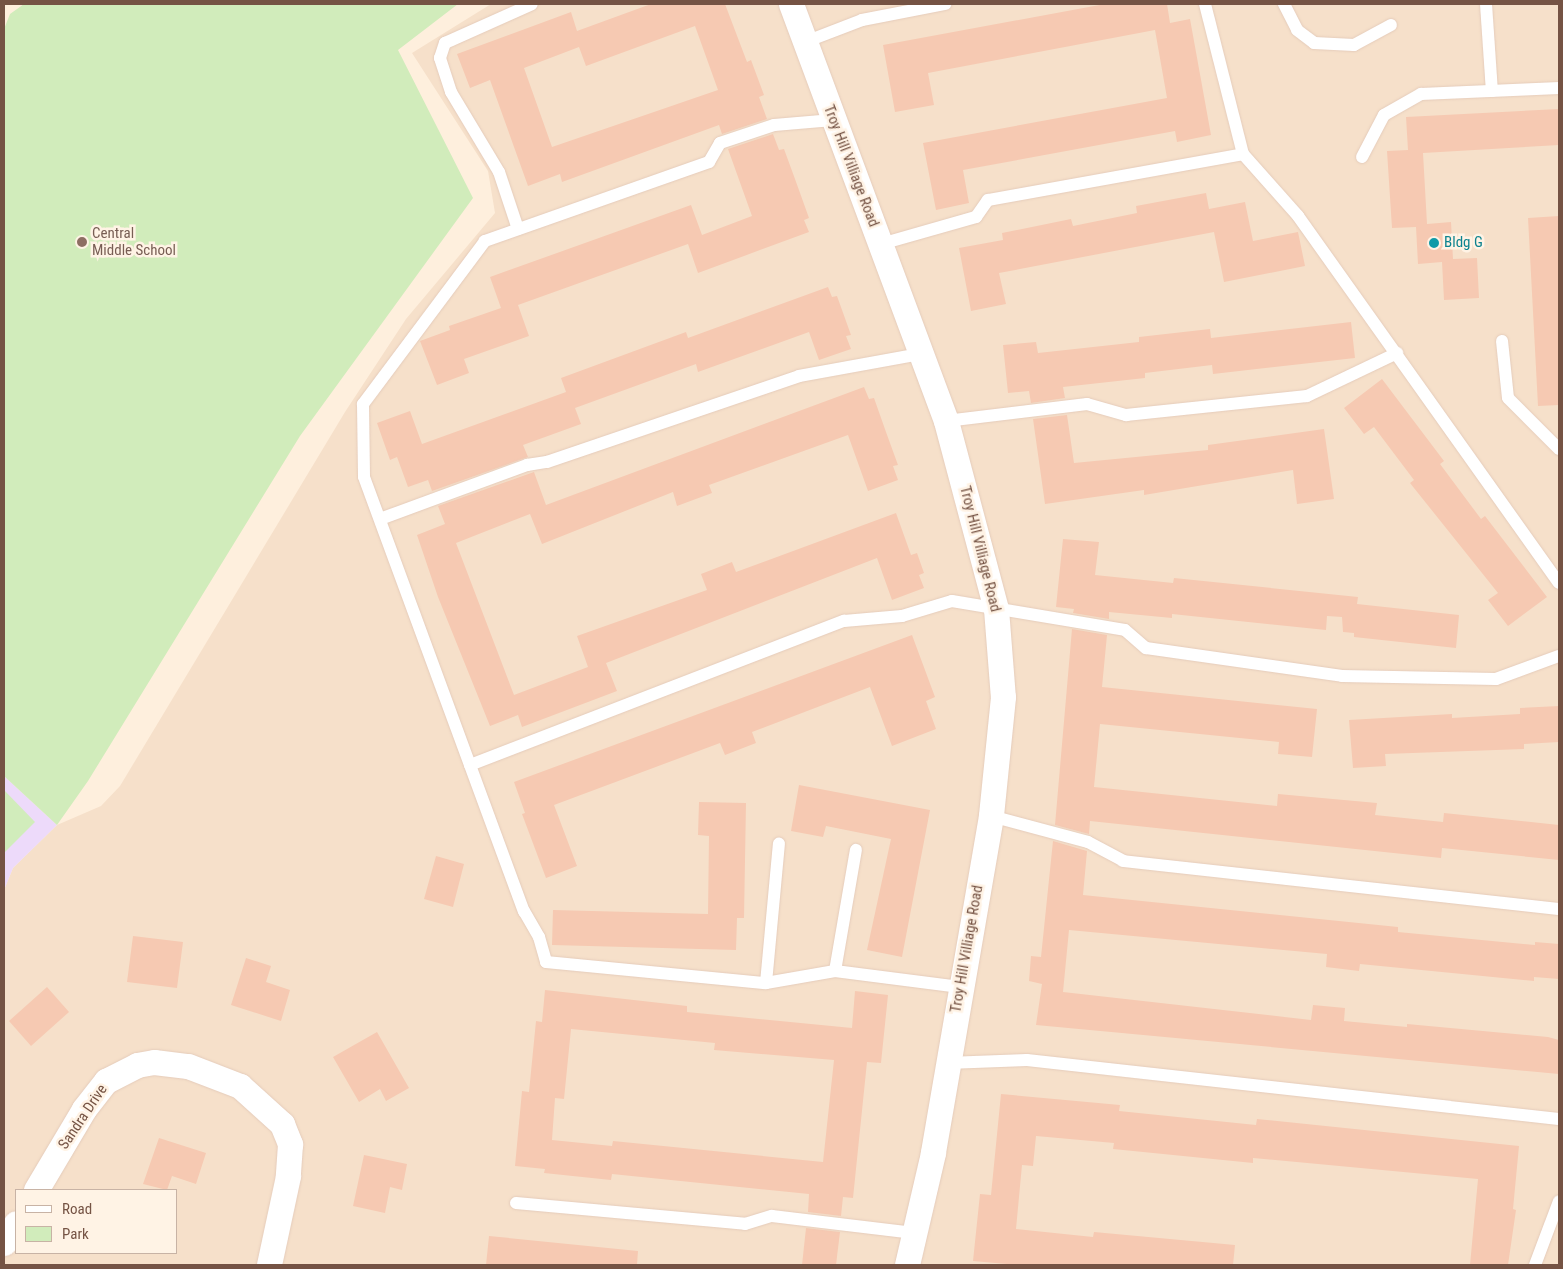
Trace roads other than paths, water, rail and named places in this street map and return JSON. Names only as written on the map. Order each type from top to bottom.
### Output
[{"type":"street","name":"Troy Hill Villiage Road","points":[[791,4],[946,421],[996,608],[1003,697],[991,816],[960,987],[933,1153],[906,1265]]},
{"type":"street","name":"Sandra Drive","points":[[37,1189],[84,1109],[106,1081],[137,1065],[154,1062],[188,1066],[240,1086],[282,1124],[290,1144],[288,1176],[269,1265]]},
{"type":"street","points":[[4,1243],[15,1225]]},
{"type":"lane","points":[[518,229],[499,172],[451,92],[440,58],[445,43],[532,4]]},
{"type":"lane","points":[[805,42],[862,20],[945,4]]},
{"type":"lane","points":[[1204,4],[1243,154],[1298,216],[1559,583]]},
{"type":"lane","points":[[1284,4],[1297,30],[1314,43],[1354,45],[1391,24]]},
{"type":"lane","points":[[1486,4],[1492,91]]},
{"type":"lane","points":[[1362,157],[1384,115],[1422,94],[1559,88]]},
{"type":"lane","points":[[833,120],[774,125],[720,143],[710,162],[485,241],[363,404],[364,477],[470,765],[546,962],[766,983],[835,971],[960,987]]},
{"type":"lane","points":[[880,244],[976,217],[988,200],[1243,154]]},
{"type":"lane","points":[[1502,341],[1508,398],[1559,449]]},
{"type":"lane","points":[[946,421],[1087,404],[1126,414],[1307,396],[1397,353]]},
{"type":"lane","points":[[380,519],[527,465],[547,462],[799,376],[920,354]]},
{"type":"lane","points":[[470,765],[844,621],[902,616],[952,601],[1125,630],[1146,648],[1342,676],[1496,678],[1559,656]]},
{"type":"lane","points":[[991,816],[1088,842],[1124,861],[1559,910]]},
{"type":"lane","points":[[766,983],[779,844]]},
{"type":"lane","points":[[835,971],[856,850]]},
{"type":"lane","points":[[947,1063],[1027,1060],[1559,1119]]},
{"type":"lane","points":[[1536,1265],[1559,1202]]},
{"type":"lane","points":[[516,1203],[745,1224],[772,1216],[914,1233]]},
{"type":"place","name":"Central Middle School","points":[[82,242]]},
{"type":"place","name":"Bldg G","points":[[1434,243]]}]
